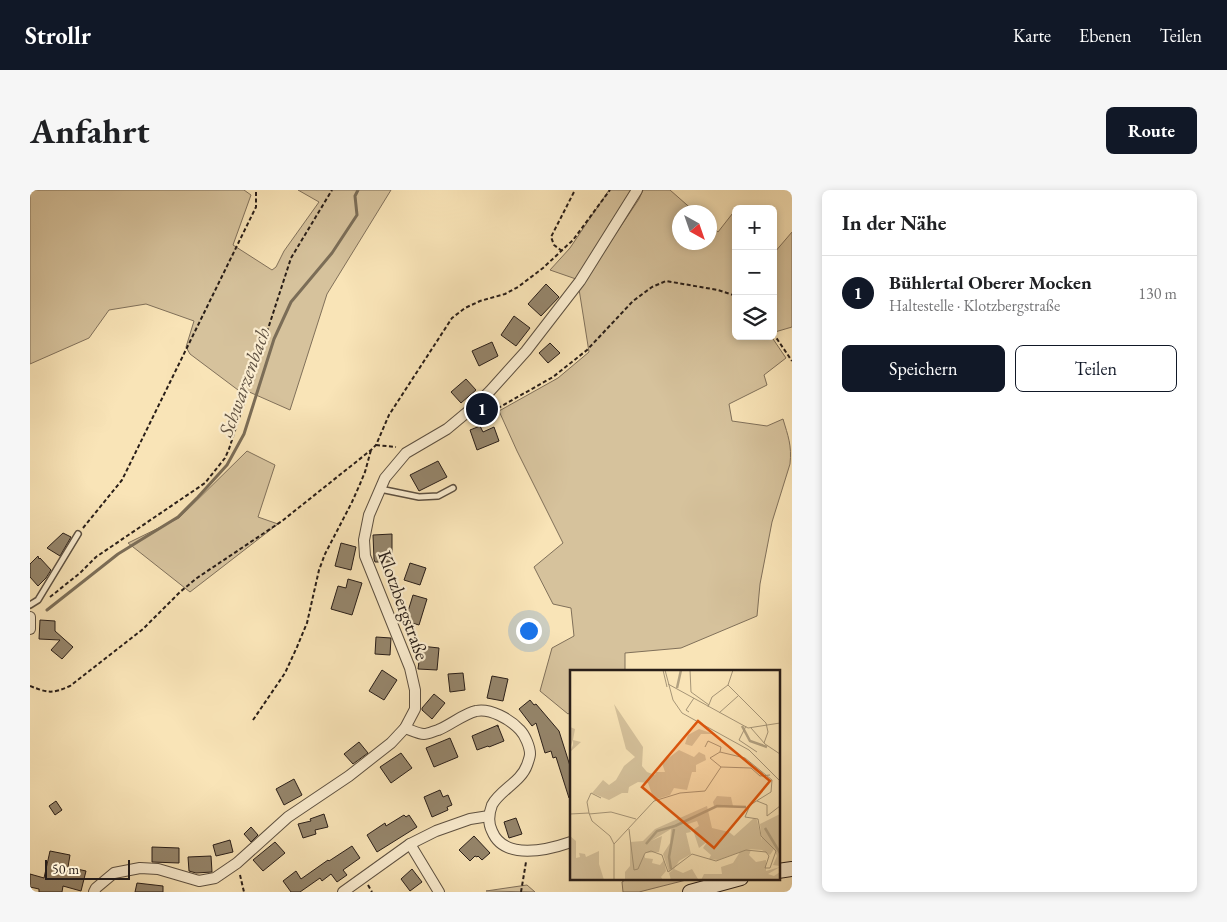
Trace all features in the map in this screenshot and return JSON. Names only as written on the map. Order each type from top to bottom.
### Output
[{"type":"main road","points":[[690,892],[734,880]]},
{"type":"street","name":"Klotzbergstraße","points":[[94,892],[96,888],[114,873],[140,868],[158,869],[199,881],[215,878],[237,862],[288,816],[349,776],[392,743],[405,728],[415,709],[415,690],[410,668],[365,556],[364,540],[369,515],[379,489],[385,478],[406,453],[447,429],[477,404],[526,351],[580,281],[637,190]]},
{"type":"street","points":[[30,617],[30,629]]},
{"type":"street","points":[[405,728],[424,734],[441,729],[475,711],[487,711],[503,716],[520,730],[526,739],[530,754],[526,768],[492,806],[489,816],[490,829],[498,841],[514,850],[527,851],[570,842]]},
{"type":"street","points":[[343,892],[410,844],[436,831],[470,818],[489,816]]},
{"type":"street","points":[[410,844],[439,892]]},
{"type":"lane","points":[[379,489],[419,496],[438,496],[453,488]]},
{"type":"lane","points":[[30,605],[38,600],[78,534]]},
{"type":"path","points":[[78,534],[122,480],[256,207],[256,190]]},
{"type":"path","points":[[44,601],[80,573],[96,557],[206,483],[224,458],[229,449],[291,258],[332,190]]},
{"type":"path","points":[[562,251],[554,245],[551,238],[575,190]]},
{"type":"path","points":[[30,686],[46,692],[58,692],[70,686],[143,629],[197,578],[282,521],[371,450],[376,445],[389,415],[452,318],[465,308],[480,301],[505,294],[518,287],[544,268],[573,240],[610,190]]},
{"type":"path","points":[[471,423],[553,377],[587,350],[633,301],[652,287],[666,281],[718,290],[733,295]]},
{"type":"path","points":[[777,339],[792,361]]},
{"type":"path","points":[[253,720],[285,673],[297,647],[306,623],[319,570],[325,554],[352,502],[365,472],[371,450]]},
{"type":"path","points":[[522,892],[527,851]]},
{"type":"path","points":[[237,862],[244,892]]},
{"type":"shaded area","points":[[30,190],[244,190],[251,195],[233,245],[272,270],[276,267],[284,251],[319,202],[298,190],[391,190],[327,294],[290,410],[247,391],[242,393],[190,354],[186,347],[194,321],[146,304],[109,310],[89,338],[30,364]]},
{"type":"shaded area","points":[[609,190],[631,190],[576,279],[550,270],[570,248]]},
{"type":"shaded area","points":[[643,190],[670,190],[687,205],[672,205],[672,250],[717,250],[717,231],[732,214],[732,340],[774,340],[786,358],[764,375],[767,385],[729,404],[732,421],[767,426],[783,419],[790,446],[790,464],[772,522],[760,584],[757,616],[681,648],[625,653],[625,670],[570,670],[570,713],[568,714],[540,691],[552,648],[574,636],[571,608],[553,604],[534,567],[563,543],[499,411],[558,378],[589,352],[579,289],[639,199]]},
{"type":"shaded area","points":[[792,232],[792,327],[777,331],[777,250]]},
{"type":"shaded area","points":[[247,451],[275,465],[258,517],[278,524],[190,592],[128,543],[179,518]]},
{"type":"shaded area","points":[[625,880],[686,880],[639,892],[623,892],[622,882]]},
{"type":"shaded area","points":[[527,885],[535,892],[486,891]]},
{"type":"building","points":[[546,284],[559,297],[541,316],[528,304]]},
{"type":"building","points":[[514,316],[530,328],[516,346],[501,335]]},
{"type":"building","points":[[492,342],[498,356],[479,366],[472,351]]},
{"type":"building","points":[[550,343],[560,353],[548,363],[539,353]]},
{"type":"building","points":[[466,379],[476,390],[461,403],[451,392]]},
{"type":"building","points":[[480,426],[483,432],[494,427],[499,441],[477,450],[470,430]]},
{"type":"building","points":[[438,461],[447,477],[419,491],[410,475]]},
{"type":"building","points":[[63,533],[71,537],[60,556],[47,548]]},
{"type":"building","points":[[392,534],[392,562],[375,562],[373,535]]},
{"type":"building","points":[[341,543],[356,547],[351,570],[335,566]]},
{"type":"building","points":[[38,556],[51,570],[38,586],[30,577],[30,564]]},
{"type":"building","points":[[410,563],[426,568],[420,585],[404,580]]},
{"type":"building","points":[[348,579],[362,583],[352,615],[331,609],[338,586],[346,588]]},
{"type":"building","points":[[413,595],[427,599],[419,625],[405,621]]},
{"type":"building","points":[[40,620],[55,621],[55,631],[73,647],[62,659],[51,650],[60,640],[39,639]]},
{"type":"building","points":[[376,637],[391,638],[390,655],[375,654]]},
{"type":"building","points":[[421,646],[439,648],[437,670],[418,669]]},
{"type":"building","points":[[382,670],[397,680],[384,700],[369,691]]},
{"type":"building","points":[[463,673],[465,690],[450,692],[448,674]]},
{"type":"building","points":[[492,676],[508,679],[503,701],[487,698]]},
{"type":"building","points":[[434,694],[445,703],[432,719],[422,708]]},
{"type":"building","points":[[530,700],[534,705],[536,704],[559,731],[570,766],[570,798],[556,757],[553,758],[551,751],[545,753],[536,723],[532,726],[519,709]]},
{"type":"building","points":[[498,725],[504,741],[477,750],[472,736]]},
{"type":"building","points":[[450,738],[458,757],[434,767],[426,748]]},
{"type":"building","points":[[359,742],[368,753],[353,764],[344,754]]},
{"type":"building","points":[[401,753],[412,768],[391,783],[380,767]]},
{"type":"building","points":[[294,779],[302,795],[284,805],[276,789]]},
{"type":"building","points":[[440,790],[443,797],[448,795],[452,805],[447,807],[448,810],[432,817],[424,797]]},
{"type":"building","points":[[56,801],[62,810],[55,815],[49,806]]},
{"type":"building","points":[[324,814],[328,827],[315,830],[316,834],[303,838],[298,824],[311,821],[310,819]]},
{"type":"building","points":[[404,815],[406,817],[409,815],[417,827],[377,852],[367,835],[385,823],[386,826]]},
{"type":"building","points":[[516,818],[522,834],[509,838],[504,822]]},
{"type":"building","points":[[251,827],[258,835],[251,842],[244,834]]},
{"type":"building","points":[[474,836],[490,853],[482,860],[475,856],[470,861],[459,850]]},
{"type":"building","points":[[230,840],[233,852],[216,856],[213,845]]},
{"type":"building","points":[[275,842],[285,853],[263,871],[253,860]]},
{"type":"building","points":[[352,846],[360,858],[343,870],[347,875],[337,882],[331,874],[322,881],[320,878],[300,892],[291,892],[283,881],[296,871],[301,879]]},
{"type":"building","points":[[152,847],[179,848],[179,863],[152,862]]},
{"type":"building","points":[[50,851],[70,855],[68,867],[86,871],[81,891],[63,886],[62,892],[39,892],[39,889],[30,887],[30,874],[44,878]]},
{"type":"building","points":[[211,856],[212,872],[196,873],[189,871],[188,857]]},
{"type":"building","points":[[412,869],[422,882],[410,891],[401,879]]},
{"type":"building","points":[[137,883],[163,886],[163,892],[135,892]]},
{"type":"waterway","name":"Schwarzenbach","points":[[47,610],[118,554],[178,517],[227,465],[244,434],[274,339],[291,302],[332,253],[357,215],[355,196],[358,190]]},
{"type":"place","name":"Bühlertal Oberer Mocken","points":[[482,409]]}]
